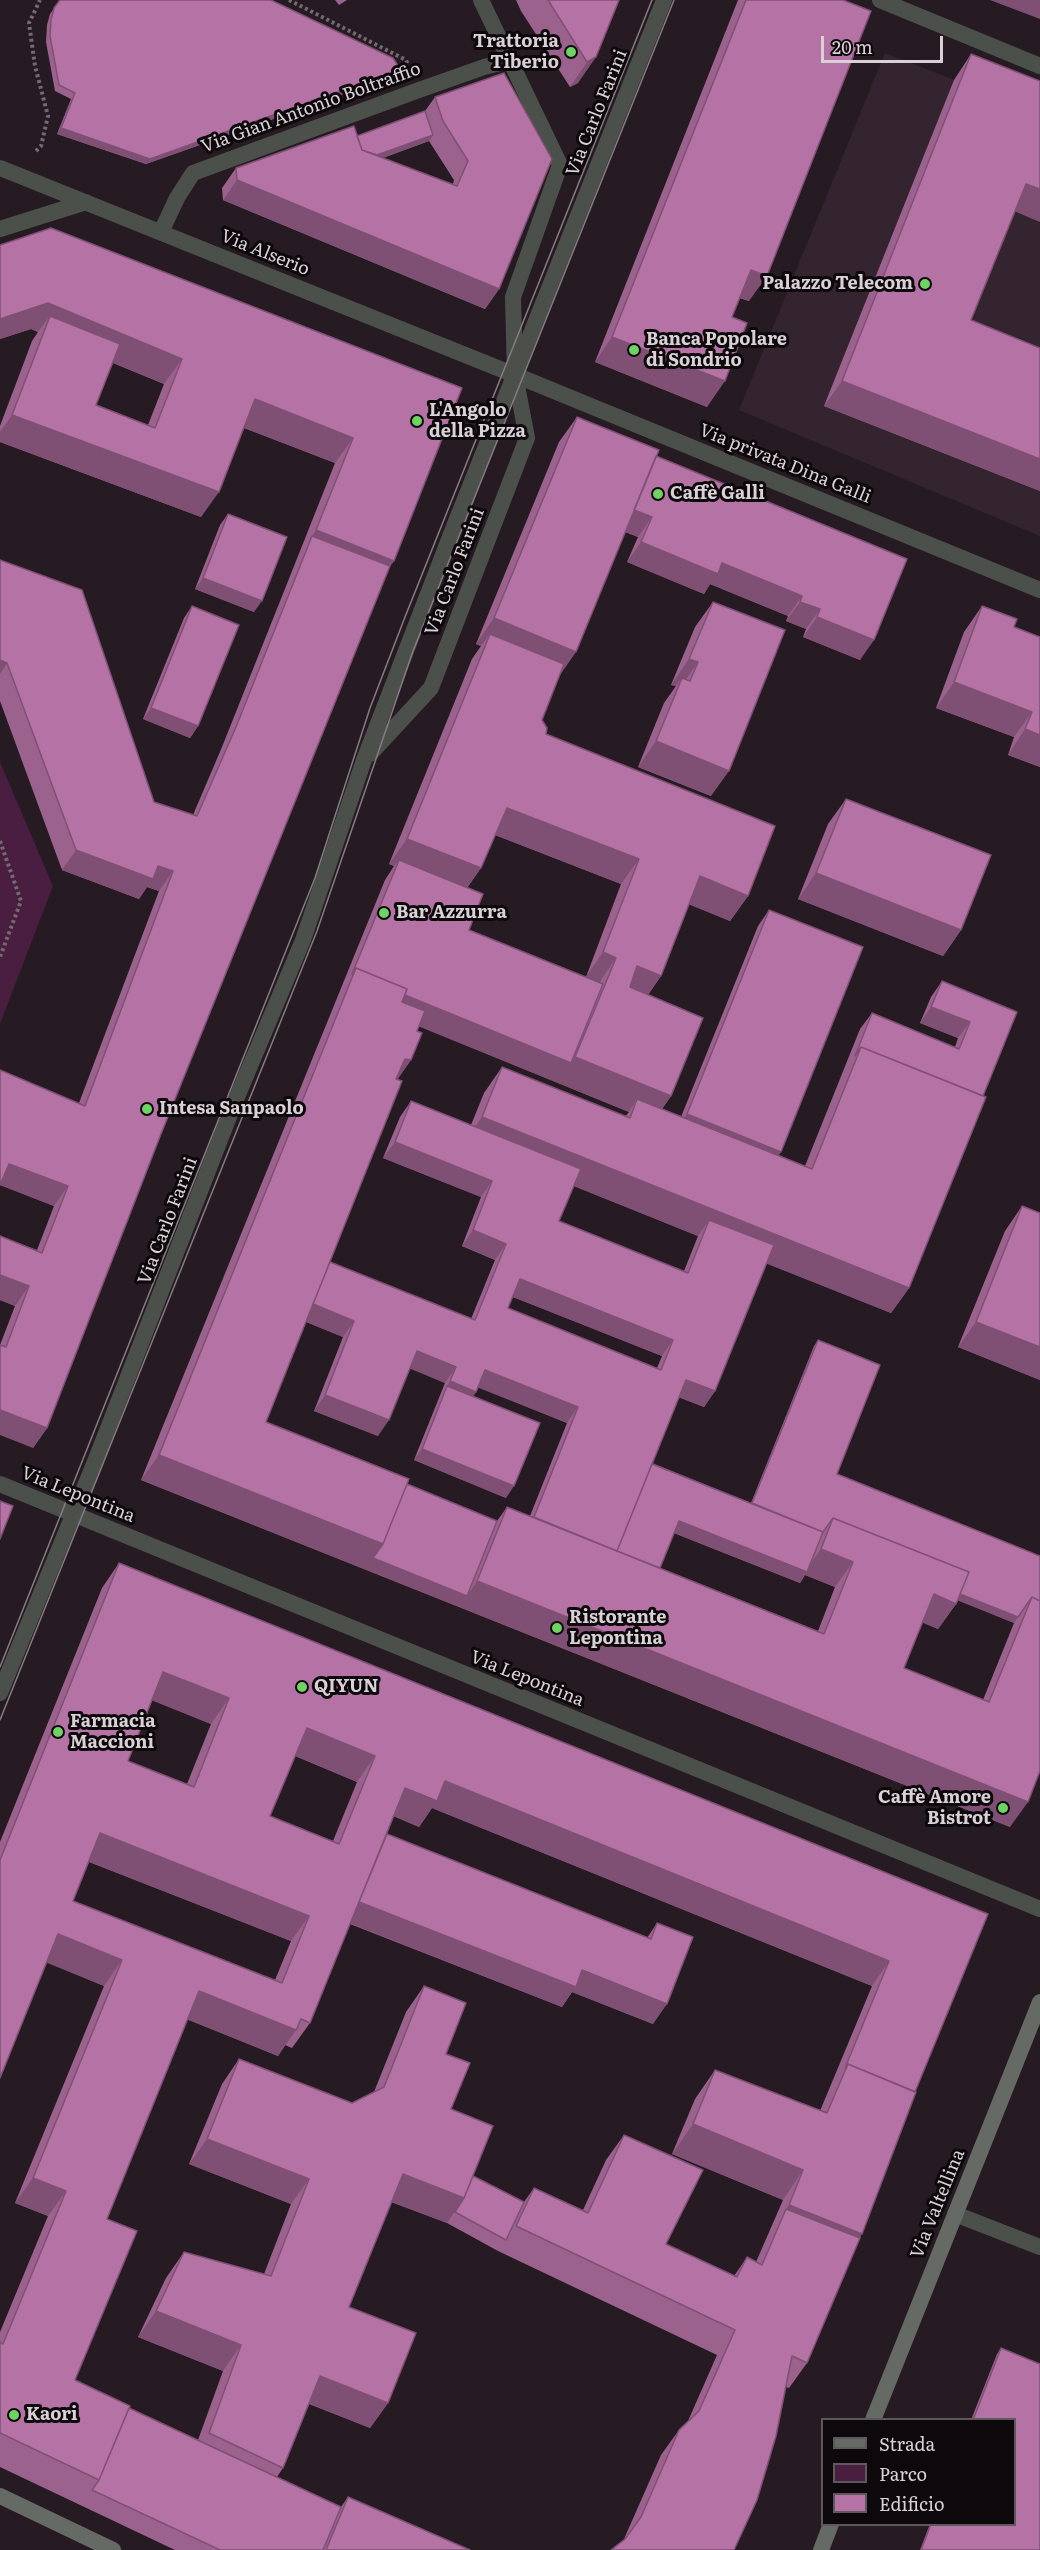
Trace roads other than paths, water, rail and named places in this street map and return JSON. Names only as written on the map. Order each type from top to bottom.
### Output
[{"type":"main road","name":"Via Valtellina","points":[[874,2418],[1040,2002]]},
{"type":"main road","points":[[0,2496],[113,2550]]},
{"type":"main road","points":[[821,2550],[830,2526]]},
{"type":"street","points":[[481,0],[508,61],[560,165],[513,297],[515,375]]},
{"type":"street","name":"Via Carlo Farini","points":[[0,1693],[73,1514],[232,1108],[303,940],[364,760],[453,528],[664,0]]},
{"type":"street","points":[[880,0],[1040,66]]},
{"type":"street","name":"Via Gian Antonio Boltraffio","points":[[161,232],[177,198],[193,172],[483,67],[508,61]]},
{"type":"street","name":"Via Alserio","points":[[0,168],[515,375]]},
{"type":"street","points":[[0,229],[87,202]]},
{"type":"street","name":"Via Carlo Farini","points":[[364,760],[431,688],[527,438],[515,375]]},
{"type":"street","name":"Via privata Dina Galli","points":[[515,375],[1040,590]]},
{"type":"street","name":"Via Lepontina","points":[[0,1484],[1040,1909]]},
{"type":"street","points":[[955,2214],[1040,2247]]},
{"type":"tram line","points":[[0,1667],[315,878],[370,708],[652,0]]},
{"type":"tram line","points":[[0,1720],[317,931],[413,651],[674,0]]},
{"type":"place","name":"Trattoria Tiberio","points":[[571,52]]},
{"type":"place","name":"Palazzo Telecom","points":[[925,284]]},
{"type":"place","name":"Banca Popolare di Sondrio","points":[[634,350]]},
{"type":"place","name":"L'Angolo della Pizza","points":[[417,421]]},
{"type":"place","name":"Caffè Galli","points":[[658,494]]},
{"type":"place","name":"Bar Azzurra","points":[[384,913]]},
{"type":"place","name":"Intesa Sanpaolo","points":[[147,1109]]},
{"type":"place","name":"Ristorante Lepontina","points":[[557,1628]]},
{"type":"place","name":"QIYUN","points":[[302,1687]]},
{"type":"place","name":"Farmacia Maccioni","points":[[58,1732]]},
{"type":"place","name":"Caffè Amore Bistrot","points":[[1003,1808]]},
{"type":"place","name":"Kaori","points":[[14,2415]]}]
